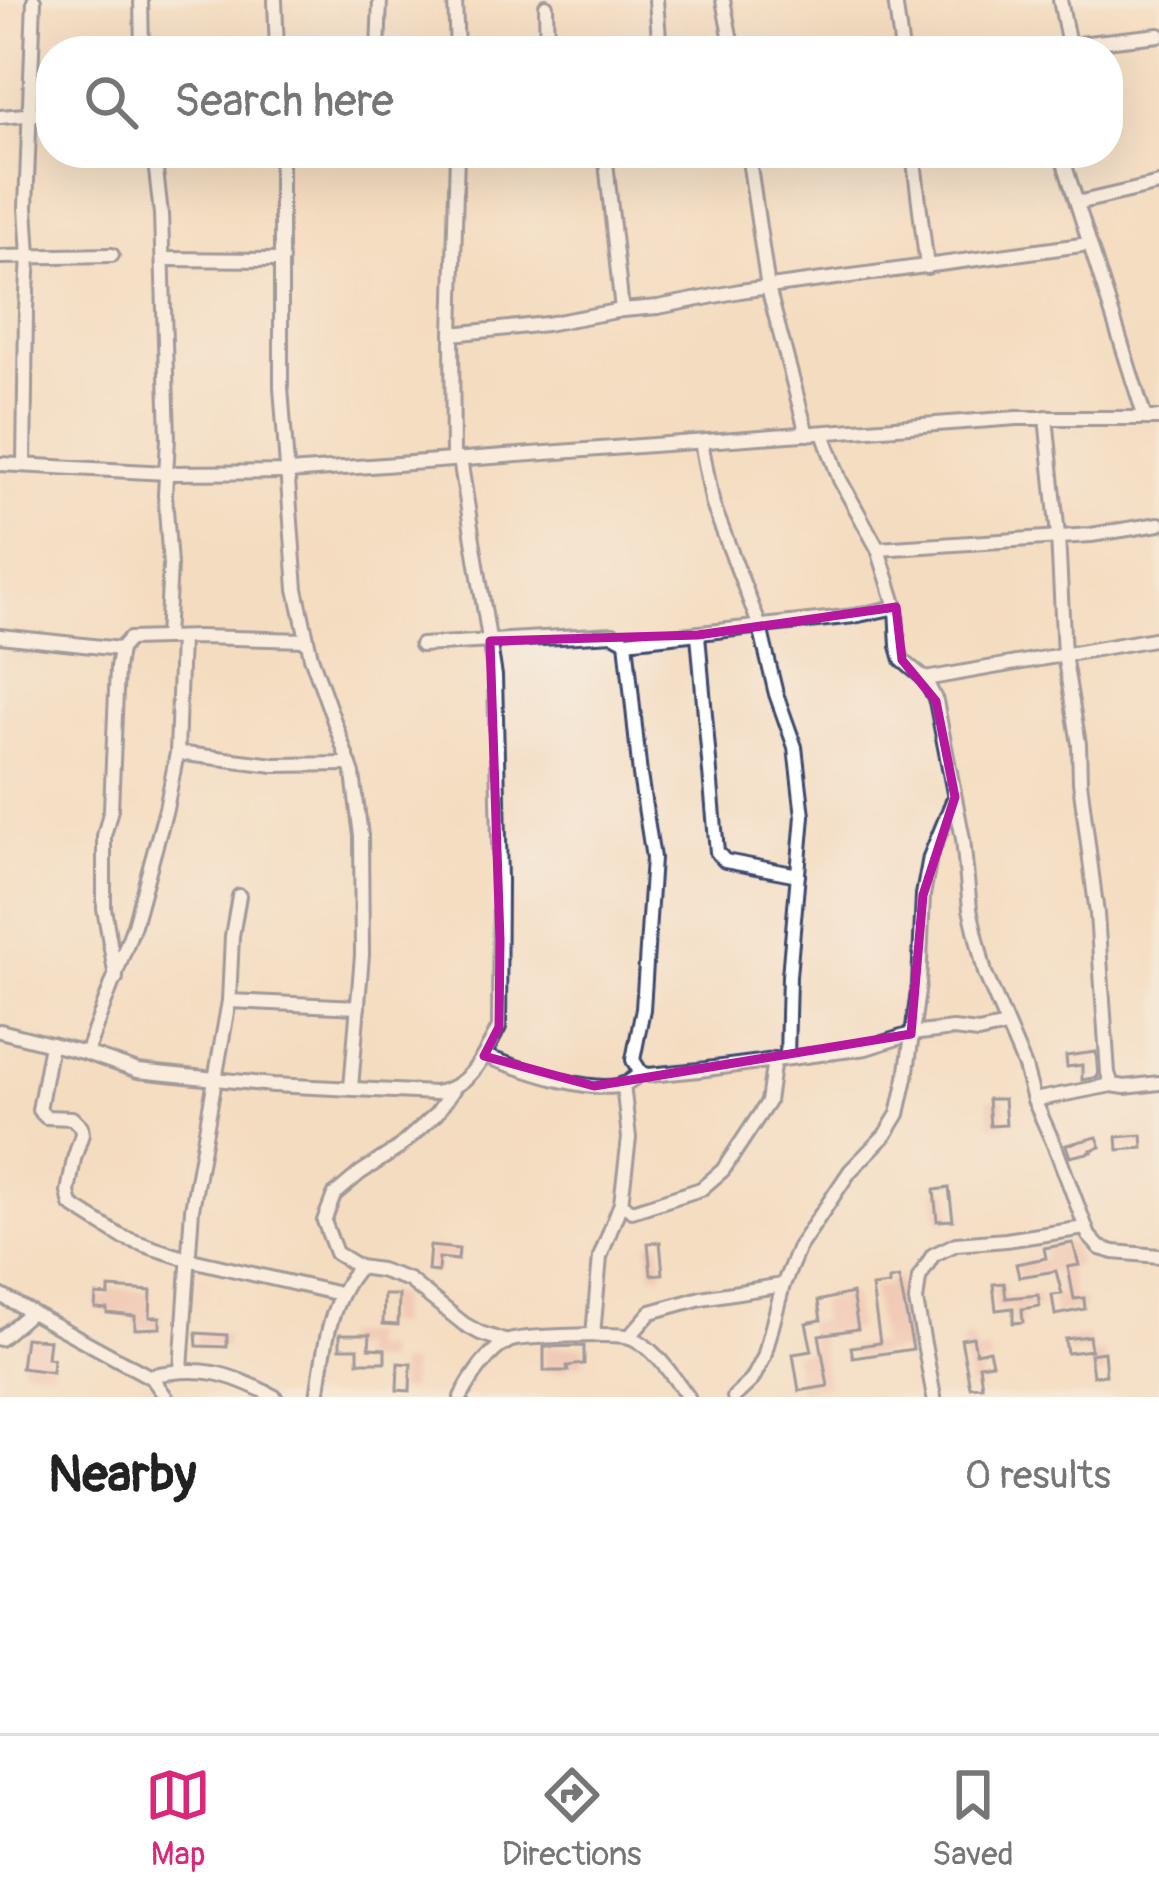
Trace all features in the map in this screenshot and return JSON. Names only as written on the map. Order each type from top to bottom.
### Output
[{"type":"street","points":[[24,464],[34,0]]},
{"type":"street","points":[[141,0],[142,36]]},
{"type":"street","points":[[274,0],[276,36]]},
{"type":"street","points":[[379,36],[380,0]]},
{"type":"street","points":[[455,0],[456,36]]},
{"type":"street","points":[[656,0],[659,36]]},
{"type":"street","points":[[723,0],[730,36]]},
{"type":"street","points":[[895,0],[900,36]]},
{"type":"street","points":[[1060,0],[1067,36]]},
{"type":"street","points":[[546,6],[547,36]]},
{"type":"street","points":[[1123,39],[1159,35]]},
{"type":"street","points":[[0,117],[36,113]]},
{"type":"street","points":[[155,168],[163,259],[170,565],[166,638]]},
{"type":"street","points":[[281,168],[281,387],[296,590],[306,640],[350,764],[361,836],[362,955],[351,1088]]},
{"type":"street","points":[[457,168],[452,334],[457,459],[490,641],[498,726],[499,1028],[479,1065],[436,1114],[334,1195],[324,1221],[336,1253],[359,1267],[410,1280],[464,1324],[507,1342]]},
{"type":"street","points":[[607,168],[622,310]]},
{"type":"street","points":[[750,168],[768,288],[807,434]]},
{"type":"street","points":[[915,168],[927,267]]},
{"type":"street","points":[[0,464],[166,473],[289,472],[1046,418],[1152,418],[1066,168]]},
{"type":"street","points":[[1077,203],[1159,184]]},
{"type":"street","points":[[452,334],[1089,244]]},
{"type":"street","points":[[0,257],[112,255]]},
{"type":"street","points":[[163,259],[282,260]]},
{"type":"street","points":[[1046,418],[1064,655],[1079,744],[1112,1085]]},
{"type":"street","points":[[823,433],[840,480],[878,549],[896,607],[902,660],[925,679],[936,701],[970,909],[986,973],[1085,1228],[1100,1248],[1159,1256]]},
{"type":"street","points":[[621,1203],[632,1211],[687,1194],[701,1189],[723,1170],[768,1102],[781,1058],[802,816],[795,747],[760,627],[713,506],[701,442]]},
{"type":"street","points":[[878,549],[1091,536],[1159,524]]},
{"type":"street","points":[[421,645],[613,634],[626,640],[854,616],[896,607]]},
{"type":"street","points":[[698,634],[717,852],[725,862],[798,874]]},
{"type":"street","points":[[0,635],[120,649]]},
{"type":"street","points":[[86,1053],[116,978],[161,831],[178,753],[181,638]]},
{"type":"street","points":[[925,679],[1159,638]]},
{"type":"street","points":[[116,978],[104,908],[104,836],[111,809],[120,649],[129,639],[306,640]]},
{"type":"street","points":[[626,640],[653,858],[643,1009],[633,1060],[640,1073]]},
{"type":"street","points":[[178,753],[274,765],[350,764]]},
{"type":"street","points":[[734,1397],[752,1380],[764,1357],[783,1285],[800,1247],[850,1172],[898,1114],[919,984],[923,895],[930,856],[955,797]]},
{"type":"street","points":[[181,1369],[192,1209],[229,1001],[238,896]]},
{"type":"street","points":[[229,1001],[358,1007]]},
{"type":"street","points":[[484,1056],[594,1086],[623,1084],[640,1073],[866,1048],[911,1034],[953,1029],[978,1032],[1006,1026]]},
{"type":"street","points":[[0,1031],[138,1071],[351,1088],[453,1090]]},
{"type":"street","points":[[51,1044],[39,1110],[46,1117],[72,1118],[81,1126],[68,1192],[71,1205],[122,1237],[187,1259],[340,1294]]},
{"type":"street","points":[[1034,1100],[1112,1085],[1159,1083]]},
{"type":"street","points":[[593,1335],[600,1258],[621,1203],[628,1138],[623,1084]]},
{"type":"street","points":[[934,1397],[916,1301],[919,1278],[933,1255],[956,1244],[1085,1228]]},
{"type":"street","points":[[317,1397],[327,1335],[340,1294],[359,1267]]},
{"type":"street","points":[[628,1336],[651,1312],[701,1298],[783,1285]]},
{"type":"street","points":[[0,1295],[148,1376],[166,1397]]},
{"type":"street","points":[[0,1339],[31,1312]]},
{"type":"street","points":[[461,1397],[473,1375],[507,1342],[593,1335],[628,1336],[666,1368],[688,1397]]},
{"type":"street","points":[[148,1376],[181,1369],[214,1372],[248,1382],[274,1397]]},
{"type":"highlighted area","points":[[896,607],[902,660],[936,701],[955,797],[923,895],[911,1034],[594,1086],[484,1056],[499,1027],[490,641],[698,635]]},
{"type":"building","points":[[1096,1052],[1098,1077],[1082,1080],[1082,1065],[1067,1067],[1066,1056]]},
{"type":"building","points":[[988,1099],[1004,1099],[1006,1125],[990,1126]]},
{"type":"building","points":[[1142,1135],[1143,1148],[1118,1150],[1117,1137]]},
{"type":"building","points":[[1097,1137],[1101,1147],[1070,1157],[1066,1145]]},
{"type":"building","points":[[949,1188],[953,1220],[937,1221],[934,1190]]},
{"type":"building","points":[[660,1242],[663,1274],[651,1275],[648,1243]]},
{"type":"building","points":[[1073,1243],[1079,1265],[1068,1267],[1074,1299],[1084,1298],[1085,1309],[1055,1315],[1052,1295],[1062,1294],[1056,1271],[1019,1277],[1016,1264],[1046,1258],[1044,1248]]},
{"type":"building","points":[[430,1246],[459,1249],[458,1260],[439,1258],[438,1272],[428,1271]]},
{"type":"building","points":[[899,1278],[913,1349],[853,1358],[851,1347],[880,1343],[872,1287]]},
{"type":"building","points":[[1004,1283],[1006,1298],[1038,1295],[1040,1306],[1022,1309],[1023,1322],[1013,1323],[1013,1308],[996,1310],[993,1284]]},
{"type":"building","points":[[109,1288],[151,1291],[150,1317],[160,1317],[160,1328],[135,1329],[135,1316],[95,1308],[96,1295],[109,1296]]},
{"type":"building","points":[[852,1293],[858,1329],[819,1335],[828,1386],[799,1391],[793,1354],[812,1351],[806,1323],[821,1320],[818,1301]]},
{"type":"building","points":[[384,1295],[399,1295],[398,1325],[383,1324]]},
{"type":"building","points":[[196,1333],[227,1335],[227,1347],[197,1346]]},
{"type":"building","points":[[340,1334],[370,1334],[369,1348],[385,1349],[385,1362],[358,1362],[358,1348],[340,1348]]},
{"type":"building","points":[[1089,1336],[1091,1350],[1067,1353],[1065,1339]]},
{"type":"building","points":[[973,1337],[976,1353],[989,1350],[992,1363],[979,1365],[982,1386],[970,1387],[961,1339]]},
{"type":"building","points":[[25,1338],[49,1340],[47,1358],[53,1359],[52,1372],[21,1368]]},
{"type":"building","points":[[584,1346],[584,1364],[567,1366],[568,1371],[544,1371],[544,1347]]},
{"type":"building","points":[[1104,1352],[1106,1375],[1093,1376],[1090,1354]]},
{"type":"building","points":[[398,1363],[411,1364],[410,1391],[397,1390]]}]
